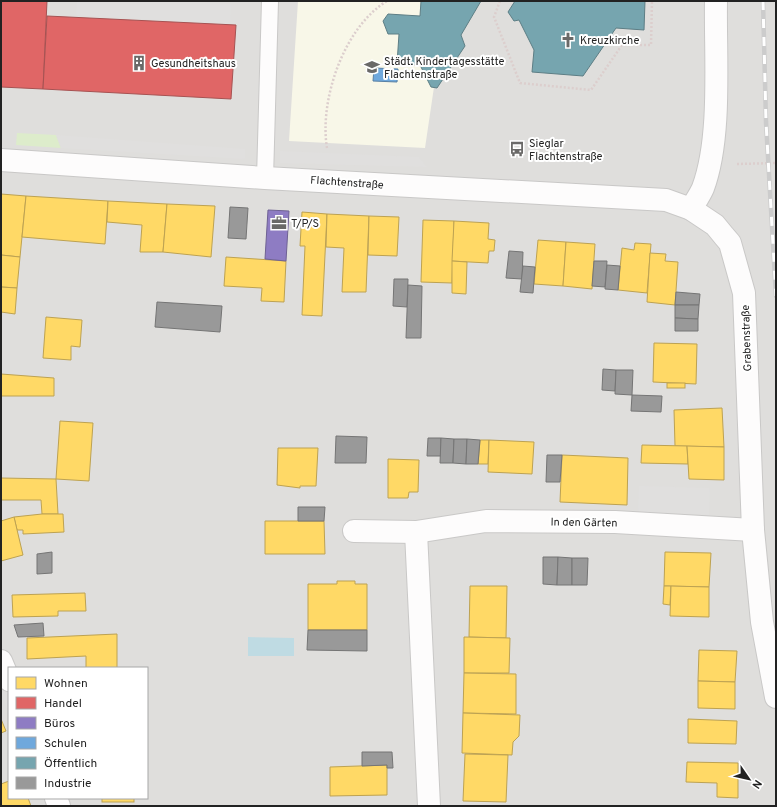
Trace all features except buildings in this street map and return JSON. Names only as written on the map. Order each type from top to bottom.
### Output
[{"type":"street","points":[[691,209],[703,189],[710,164],[715,114],[716,1]]},
{"type":"street","name":"Flachtenstraße","points":[[1,160],[265,178],[666,200],[691,209]]},
{"type":"street","name":"Grabenstraße","points":[[691,209],[715,225],[730,243],[744,293],[753,530],[762,622],[776,697]]},
{"type":"street","name":"In den Gärten","points":[[354,531],[416,532],[486,521],[615,522],[753,530]]},
{"type":"street","points":[[416,532],[428,806]]},
{"type":"street","points":[[1,661],[8,678]]},
{"type":"lane","points":[[265,178],[270,1]]},
{"type":"path","points":[[327,148],[327,113],[336,71],[350,41],[364,20],[387,1]]},
{"type":"path","points":[[500,1],[494,17],[520,83],[591,90],[622,45],[651,45],[652,1]]},
{"type":"path","points":[[710,164],[776,163]]},
{"type":"shaded area","points":[[1,1],[776,1],[776,806],[1,806]]},
{"type":"shaded area","points":[[77,1],[182,1],[231,4],[230,25],[76,15]]},
{"type":"shaded area","name":"Städt. Kindertagesstätte Flachtenstraße","points":[[298,1],[481,1],[461,35],[465,46],[437,88],[434,87],[425,148],[289,141]]},
{"type":"shaded area","points":[[56,135],[245,149],[245,159],[61,148]]},
{"type":"shaded area","points":[[280,151],[419,157],[427,167],[280,163]]},
{"type":"shaded area","points":[[639,486],[710,488],[709,515],[638,512]]},
{"type":"shaded area","points":[[4,678],[8,689],[8,710],[1,692],[1,679]]},
{"type":"green space","points":[[17,133],[56,135],[61,148],[16,145]]},
{"type":"water","points":[[248,637],[294,638],[294,656],[248,656]]},
{"type":"railway","points":[[763,1],[766,122],[776,296]]},
{"type":"place","name":"Kreuzkirche","points":[[568,40]]},
{"type":"place","name":"Gesundheitshaus","points":[[139,63]]},
{"type":"place","name":"Städt. Kindertagesstätte Flachtenstraße","points":[[372,67]]},
{"type":"place","name":"Sieglar Flachtenstraße","points":[[517,149]]},
{"type":"place","name":"T/P/S","points":[[279,223]]}]
